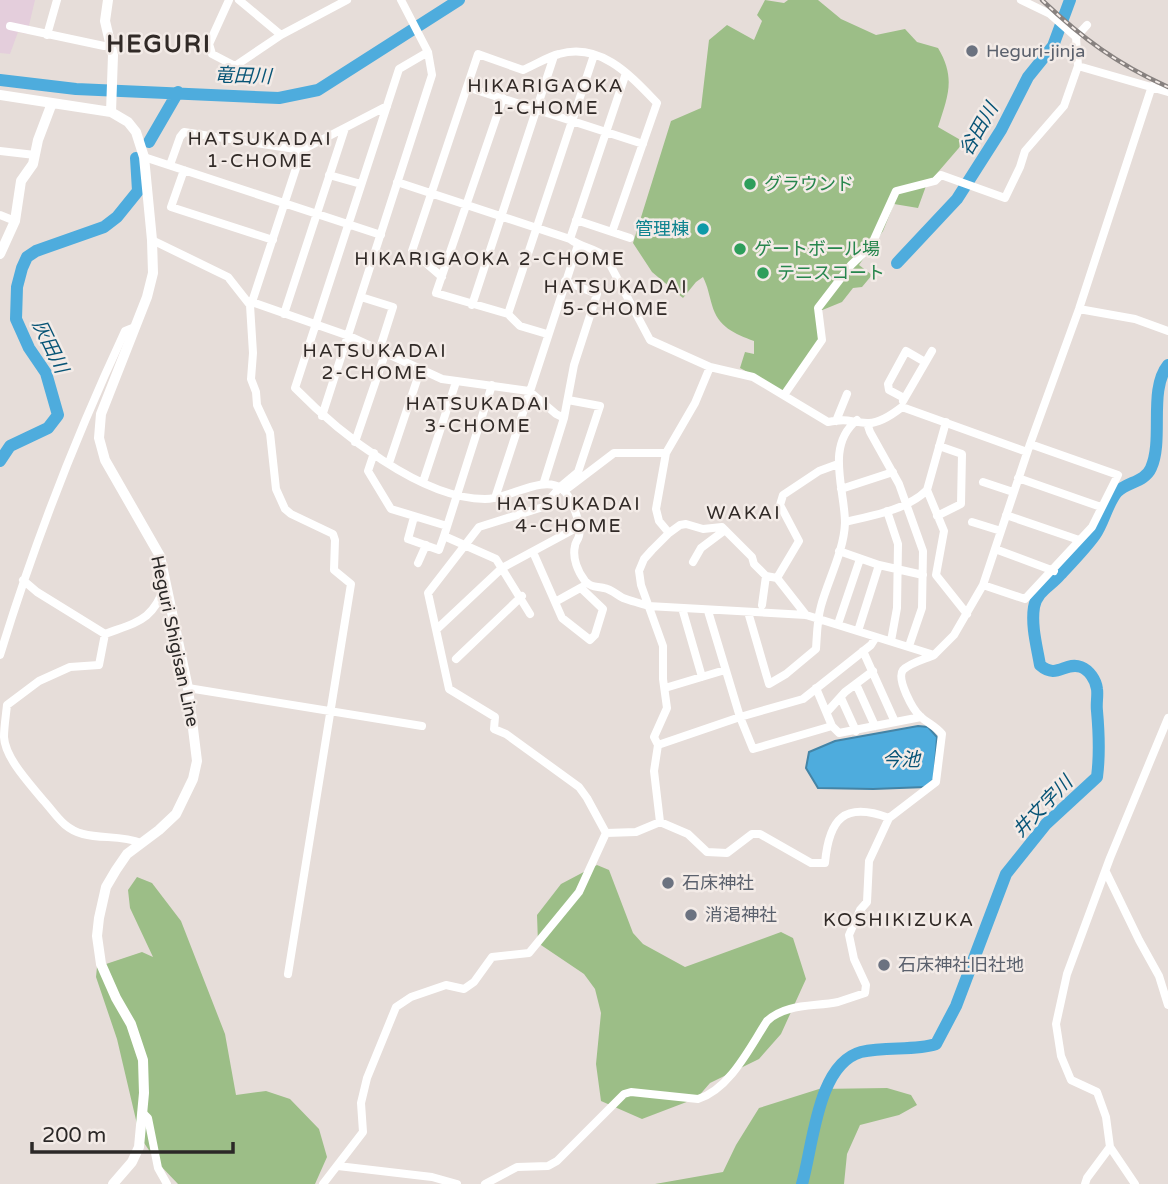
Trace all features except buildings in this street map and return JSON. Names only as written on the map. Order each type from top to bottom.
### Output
[{"type":"main road","points":[[0,96],[111,112],[113,75],[111,45],[105,21],[108,0]]},
{"type":"main road","points":[[0,254],[15,221],[21,181],[33,164],[38,140],[52,103]]},
{"type":"main road","name":"Heguri Shigisan Line","points":[[111,112],[128,122],[136,132],[144,157],[153,273],[147,298],[100,414],[99,438],[105,460],[160,556],[188,688],[197,761],[193,779],[176,814],[127,854],[106,887],[99,918],[97,936],[101,964],[131,1024],[143,1060],[139,1147],[132,1163],[113,1184]]},
{"type":"street","points":[[47,35],[57,0]]},
{"type":"street","points":[[229,0],[209,44],[212,54],[235,66],[281,34],[347,0]]},
{"type":"street","points":[[239,0],[281,34]]},
{"type":"street","points":[[322,416],[432,75],[426,48],[401,0]]},
{"type":"street","points":[[1021,0],[1050,14],[1076,37]]},
{"type":"street","points":[[784,395],[822,340],[818,308],[851,265],[871,246],[896,191],[935,181],[941,175],[1005,198],[1025,151],[1064,106],[1078,66],[1076,37],[1087,24]]},
{"type":"street","points":[[10,26],[104,46],[111,45]]},
{"type":"street","points":[[426,48],[399,69],[295,388],[322,416],[355,442],[423,482],[456,496],[495,498],[515,494],[544,482],[562,489],[572,502],[578,527],[579,536],[574,554],[583,585],[603,609],[595,635],[583,647]]},
{"type":"street","points":[[442,277],[412,251],[478,54],[523,70],[554,56],[584,52],[616,63],[657,103],[612,232]]},
{"type":"street","points":[[508,314],[594,55]]},
{"type":"street","points":[[472,305],[554,56]]},
{"type":"street","points":[[1078,66],[1168,92]]},
{"type":"street","points":[[495,498],[565,281],[576,220],[626,74]]},
{"type":"street","points":[[485,1184],[517,1167],[548,1166],[557,1161],[624,1094],[631,1092],[698,1099],[709,1096],[730,1075],[767,1020],[774,1014],[837,1002],[865,993],[866,985],[854,959],[849,935],[860,910],[867,902],[869,861],[889,818],[936,782],[942,734],[934,724],[921,717],[901,682],[901,676],[908,667],[934,655],[954,635],[984,585],[1013,492],[1079,309],[1152,86]]},
{"type":"street","points":[[467,87],[643,144]]},
{"type":"street","points":[[503,98],[436,293],[508,314],[520,326],[547,334]]},
{"type":"street","points":[[170,165],[184,132],[302,150],[387,106]]},
{"type":"street","points":[[284,314],[345,128]]},
{"type":"street","points":[[288,974],[351,584],[334,570],[333,534],[285,509],[276,489],[270,433],[257,405],[251,379],[251,304],[302,150]]},
{"type":"street","points":[[0,151],[35,155]]},
{"type":"street","points":[[144,157],[381,235]]},
{"type":"street","points":[[184,170],[171,207],[272,240]]},
{"type":"street","points":[[329,175],[361,184]]},
{"type":"street","points":[[397,182],[594,248],[606,257],[650,340],[710,367],[753,377],[828,422],[845,419],[876,422],[903,402],[932,351]]},
{"type":"street","points":[[0,215],[15,221]]},
{"type":"street","points":[[576,220],[629,238]]},
{"type":"street","points":[[152,240],[228,277],[251,304],[349,336],[420,370],[456,382],[529,391],[564,418]]},
{"type":"street","points":[[544,482],[564,418],[574,365],[597,294],[565,281]]},
{"type":"street","points":[[355,442],[393,307],[361,297]]},
{"type":"street","points":[[1079,309],[1135,319],[1168,331]]},
{"type":"street","points":[[0,655],[23,580],[98,390],[125,331],[135,327]]},
{"type":"street","points":[[925,362],[906,351],[888,384],[889,390],[903,402],[946,422],[1118,475],[1092,527],[1025,599],[984,585]]},
{"type":"street","points":[[669,533],[659,521],[656,509],[666,453],[695,403],[710,367]]},
{"type":"street","points":[[389,463],[420,370]]},
{"type":"street","points":[[423,482],[456,382]]},
{"type":"street","points":[[414,517],[408,539],[439,550],[492,385]]},
{"type":"street","points":[[836,421],[847,394]]},
{"type":"street","points":[[568,400],[600,406],[578,472],[543,507],[480,527],[428,593],[449,689],[495,717],[494,729],[506,734],[579,787],[606,833]]},
{"type":"street","points":[[748,612],[769,684],[786,674],[816,649],[818,617],[845,523],[838,464],[842,440],[848,427],[857,421]]},
{"type":"street","points":[[946,422],[927,490],[944,531],[936,575],[967,614]]},
{"type":"street","points":[[867,423],[893,472],[923,551],[922,608],[909,646]]},
{"type":"street","points":[[937,516],[961,504],[962,454],[939,446]]},
{"type":"street","points":[[374,453],[368,471],[391,509],[447,526]]},
{"type":"street","points":[[562,489],[614,453],[666,453]]},
{"type":"street","points":[[777,578],[799,541],[780,505],[783,495],[801,481],[838,464]]},
{"type":"street","points":[[842,489],[893,472]]},
{"type":"street","points":[[1018,478],[1101,508]]},
{"type":"street","points":[[983,482],[1013,492]]},
{"type":"street","points":[[845,523],[887,512],[927,490]]},
{"type":"street","points":[[887,512],[898,544],[897,608],[891,641]]},
{"type":"street","points":[[1006,515],[1079,540]]},
{"type":"street","points":[[972,522],[1000,531]]},
{"type":"street","points":[[660,822],[654,771],[658,745],[654,737],[667,708],[666,688],[663,679],[663,646],[641,585],[639,571],[644,559],[669,533],[687,524],[703,529],[722,527],[752,556],[754,564],[766,576],[777,578],[806,615]]},
{"type":"street","points":[[437,629],[502,568],[578,527]]},
{"type":"street","points":[[694,562],[701,548],[725,530]]},
{"type":"street","points":[[444,536],[496,559],[522,596],[530,614]]},
{"type":"street","points":[[418,563],[426,545]]},
{"type":"street","points":[[995,549],[1054,570]]},
{"type":"street","points":[[839,551],[879,565],[923,575]]},
{"type":"street","points":[[533,552],[562,618],[590,640]]},
{"type":"street","points":[[838,624],[860,559]]},
{"type":"street","points":[[858,631],[879,565]]},
{"type":"street","points":[[762,604],[766,576]]},
{"type":"street","points":[[23,580],[37,592],[105,634]]},
{"type":"street","points":[[105,634],[146,618],[159,603],[166,584]]},
{"type":"street","points":[[555,602],[583,585],[605,588],[623,598],[648,606],[806,615],[934,655]]},
{"type":"street","points":[[456,659],[522,596]]},
{"type":"street","points":[[682,608],[702,677]]},
{"type":"street","points":[[708,611],[740,717],[753,749],[831,726]]},
{"type":"street","points":[[105,634],[99,665],[70,667],[39,681],[7,705],[4,739],[18,771],[44,800],[53,815],[67,827],[82,834],[131,839],[141,844]]},
{"type":"street","points":[[658,745],[803,699],[863,651],[876,637]]},
{"type":"street","points":[[863,651],[895,722]]},
{"type":"street","points":[[666,688],[725,670]]},
{"type":"street","points":[[827,712],[845,692],[873,671]]},
{"type":"street","points":[[856,684],[875,726]]},
{"type":"street","points":[[188,688],[422,726]]},
{"type":"street","points":[[816,688],[831,726],[839,733],[921,717]]},
{"type":"street","points":[[841,698],[856,730]]},
{"type":"street","points":[[1135,1184],[1110,1147],[1106,1117],[1097,1092],[1071,1080],[1061,1056],[1056,1024],[1067,974],[1168,718]]},
{"type":"street","points":[[606,833],[636,832],[660,822],[688,834],[707,852],[727,853],[752,834],[760,834],[811,863],[824,863],[827,844],[838,818],[848,811],[877,813],[889,818]]},
{"type":"street","points":[[323,1184],[363,1132],[362,1103],[367,1078],[396,1007],[411,997],[446,985],[464,989],[474,982],[492,957],[529,953],[579,892],[606,833]]},
{"type":"street","points":[[1106,872],[1159,976],[1168,1004]]},
{"type":"street","points":[[142,1112],[148,1118],[158,1168],[167,1184]]},
{"type":"street","points":[[1085,1184],[1110,1147]]},
{"type":"street","points":[[338,1166],[432,1177],[457,1184]]},
{"type":"shaded area","points":[[0,0],[35,0],[27,34],[18,32],[10,54],[0,53]]},
{"type":"green space","points":[[765,0],[784,3],[788,0],[818,0],[841,19],[876,35],[905,29],[917,42],[938,48],[949,78],[938,127],[964,142],[926,186],[918,208],[894,204],[883,231],[859,265],[872,275],[862,287],[853,288],[842,302],[820,311],[825,335],[783,391],[740,368],[745,352],[754,354],[754,341],[734,332],[718,319],[703,277],[683,298],[652,272],[633,243],[671,121],[701,108],[709,40],[727,25],[754,40],[762,21],[757,15]]},
{"type":"green space","points":[[597,865],[609,870],[633,933],[643,944],[685,967],[781,932],[793,938],[806,979],[781,1034],[759,1059],[710,1083],[697,1098],[642,1119],[601,1101],[596,1064],[601,1013],[595,989],[584,974],[538,943],[537,915],[561,884]]},
{"type":"green space","points":[[137,877],[152,883],[181,921],[225,1034],[236,1095],[266,1091],[290,1099],[319,1129],[327,1157],[315,1184],[178,1184],[157,1162],[140,1137],[117,1039],[96,977],[97,967],[142,952],[153,957],[130,908],[128,890]]},
{"type":"green space","points":[[887,1088],[911,1095],[917,1105],[899,1115],[860,1125],[847,1154],[844,1184],[655,1184],[723,1172],[759,1108],[819,1089]]},
{"type":"water","name":"今池","points":[[918,726],[928,727],[937,737],[934,779],[926,787],[818,788],[806,768],[809,752],[835,741]]},
{"type":"waterway","name":"竜田川","points":[[0,80],[76,89],[279,98],[318,90],[459,0]]},
{"type":"waterway","name":"谷田川","points":[[897,263],[957,199],[1001,130],[1028,77],[1053,46],[1070,0]]},
{"type":"waterway","name":"灰田川","points":[[149,142],[178,92]]},
{"type":"waterway","name":"灰田川","points":[[0,461],[10,446],[48,428],[58,415],[46,373],[29,348],[16,319],[17,287],[22,268],[27,257],[36,251],[104,227],[117,217],[138,191],[136,158]]},
{"type":"waterway","name":"井文字川","points":[[802,1184],[819,1109],[835,1072],[846,1060],[861,1052],[936,1044],[956,1006],[1006,874],[1046,824],[1097,777],[1099,744],[1095,682],[1081,667],[1070,666],[1051,671],[1040,665],[1034,629],[1034,607],[1041,593],[1095,535],[1117,492],[1145,476],[1151,468],[1155,456],[1159,388],[1168,365]]},
{"type":"railway","points":[[1042,0],[1101,49],[1132,69],[1168,87]]},
{"type":"place","name":"Heguri-jinja","points":[[972,51]]},
{"type":"place","name":"グラウンド","points":[[750,184]]},
{"type":"place","name":"管理棟","points":[[703,229]]},
{"type":"place","name":"ゲートボール場","points":[[740,249]]},
{"type":"place","name":"テニスコート","points":[[763,273]]},
{"type":"place","name":"石床神社","points":[[668,883]]},
{"type":"place","name":"消渇神社","points":[[691,915]]},
{"type":"place","name":"石床神社旧社地","points":[[884,965]]},
{"type":"district","name":"HEGURI","points":[[159,44]]},
{"type":"district","name":"HIKARIGAOKA 1-CHOME","points":[[546,96]]},
{"type":"district","name":"HATSUKADAI 1-CHOME","points":[[260,149]]},
{"type":"district","name":"HIKARIGAOKA 2-CHOME","points":[[490,258]]},
{"type":"district","name":"HATSUKADAI 5-CHOME","points":[[616,297]]},
{"type":"district","name":"HATSUKADAI 2-CHOME","points":[[375,361]]},
{"type":"district","name":"HATSUKADAI 3-CHOME","points":[[478,414]]},
{"type":"district","name":"WAKAI","points":[[744,512]]},
{"type":"district","name":"HATSUKADAI 4-CHOME","points":[[569,514]]},
{"type":"district","name":"KOSHIKIZUKA","points":[[899,919]]}]
